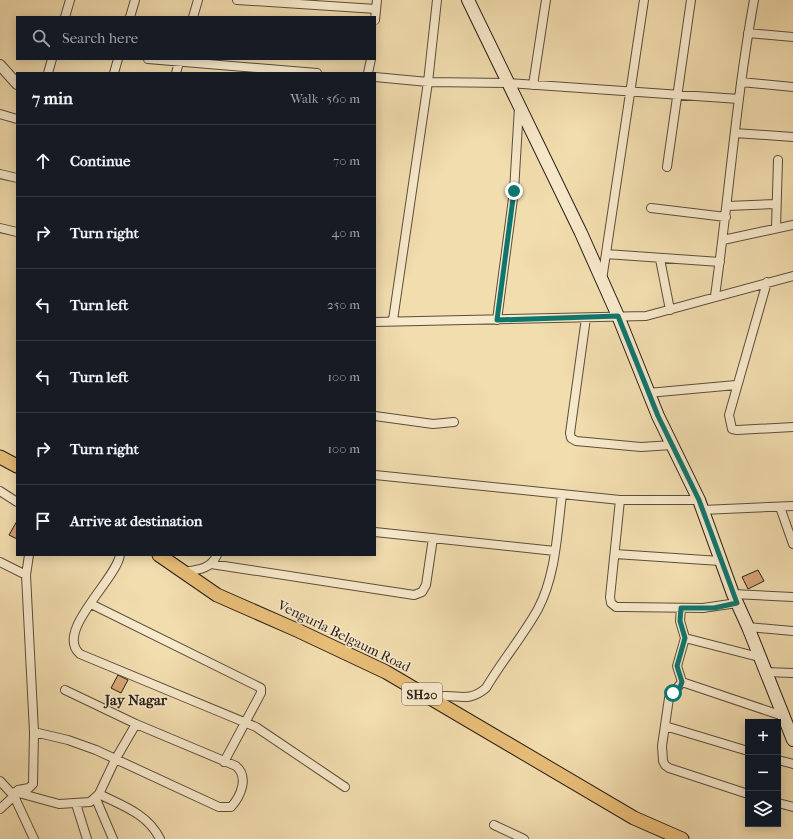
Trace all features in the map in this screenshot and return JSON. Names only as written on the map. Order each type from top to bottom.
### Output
[{"type":"main road","points":[[468,0],[519,104],[618,316],[648,393],[700,505],[720,561],[793,739]]},
{"type":"main road","points":[[0,457],[16,465]]},
{"type":"main road","name":"Vengurla Belgaum Road","points":[[160,556],[217,595],[386,672],[634,818],[682,839]]},
{"type":"street","points":[[65,16],[70,0]]},
{"type":"street","points":[[130,16],[135,0]]},
{"type":"street","points":[[193,16],[198,0]]},
{"type":"street","points":[[237,0],[377,4],[376,16]]},
{"type":"street","points":[[393,320],[428,82],[437,0]]},
{"type":"street","points":[[533,85],[546,0]]},
{"type":"street","points":[[602,282],[644,0]]},
{"type":"street","points":[[667,167],[692,0]]},
{"type":"street","points":[[715,296],[728,206],[734,133],[754,0]]},
{"type":"street","points":[[748,33],[793,37]]},
{"type":"street","points":[[48,72],[52,60]]},
{"type":"street","points":[[114,72],[118,60]]},
{"type":"street","points":[[164,60],[261,71],[304,72]]},
{"type":"street","points":[[368,72],[371,60]]},
{"type":"street","points":[[176,72],[179,61]]},
{"type":"street","points":[[2,70],[16,83]]},
{"type":"street","points":[[376,77],[428,82],[508,83],[739,99]]},
{"type":"street","points":[[741,82],[793,87]]},
{"type":"street","points":[[497,320],[514,191],[519,104]]},
{"type":"street","points":[[0,114],[16,119]]},
{"type":"street","points":[[734,133],[793,137]]},
{"type":"street","points":[[776,228],[778,160]]},
{"type":"street","points":[[0,174],[16,178]]},
{"type":"street","points":[[728,206],[776,204]]},
{"type":"street","points":[[651,208],[726,217]]},
{"type":"street","points":[[723,240],[793,225]]},
{"type":"street","points":[[0,228],[16,232]]},
{"type":"street","points":[[606,254],[660,259],[720,262]]},
{"type":"street","points":[[660,259],[670,310]]},
{"type":"street","points":[[376,322],[393,320],[497,320],[646,316],[793,276]]},
{"type":"street","points":[[767,282],[736,385],[729,414],[732,429],[744,431],[793,427]]},
{"type":"street","points":[[586,318],[570,433],[571,438],[576,441],[641,447],[672,445]]},
{"type":"street","points":[[648,393],[736,385]]},
{"type":"street","points":[[376,416],[433,424],[454,422]]},
{"type":"street","points":[[376,475],[620,500],[700,505],[793,506]]},
{"type":"street","points":[[0,491],[16,501]]},
{"type":"street","points":[[432,699],[440,696],[471,697],[477,695],[486,688],[538,609],[546,590],[555,551],[562,495]]},
{"type":"street","points":[[620,500],[610,597],[611,603],[616,606],[623,608],[714,608],[735,598],[793,597]]},
{"type":"street","points":[[780,507],[793,544]]},
{"type":"street","points":[[376,532],[555,551]]},
{"type":"street","points":[[211,564],[414,594],[422,592],[426,585],[433,538]]},
{"type":"street","points":[[615,554],[720,561]]},
{"type":"street","points":[[0,809],[18,790],[29,788],[33,784],[34,732],[26,576],[29,556]]},
{"type":"street","points":[[120,556],[116,567],[102,585],[72,636],[75,650],[80,654],[267,733],[345,787]]},
{"type":"street","points":[[182,572],[204,569],[211,564],[216,556]]},
{"type":"street","points":[[0,562],[26,576]]},
{"type":"street","points":[[91,604],[259,686],[261,693],[244,722],[224,762]]},
{"type":"street","points":[[681,608],[680,621],[685,638],[677,666],[682,682]]},
{"type":"street","points":[[748,627],[793,631]]},
{"type":"street","points":[[685,638],[759,658]]},
{"type":"street","points":[[765,672],[793,672]]},
{"type":"street","points":[[682,682],[783,716]]},
{"type":"street","points":[[682,682],[669,698],[661,752],[665,765],[745,793]]},
{"type":"street","points":[[34,732],[68,740],[225,808],[231,807],[235,803],[244,778],[242,771],[236,766],[136,724],[65,690]]},
{"type":"street","points":[[15,794],[59,804],[90,802],[98,797],[115,760],[136,724]]},
{"type":"street","points":[[665,726],[745,750]]},
{"type":"street","points":[[781,761],[793,764]]},
{"type":"street","points":[[0,781],[15,794],[34,839]]},
{"type":"street","points":[[98,797],[113,839]]},
{"type":"street","points":[[98,797],[145,818],[155,829],[160,839]]},
{"type":"street","points":[[76,804],[87,839]]},
{"type":"street","points":[[781,804],[793,807]]},
{"type":"street","points":[[494,825],[524,839]]},
{"type":"building","points":[[16,523],[16,538],[9,535]]},
{"type":"building","points":[[758,570],[764,581],[748,589],[742,577]]},
{"type":"building","points":[[118,675],[128,680],[121,693],[111,688]]},
{"type":"district","name":"Jay Nagar","points":[[136,700]]},
{"type":"route","points":[[514,191],[497,320],[618,316],[658,416],[699,500],[732,594],[737,603],[714,608],[681,608],[680,621],[685,638],[677,666],[682,677],[682,682],[680,687],[673,693]]}]
